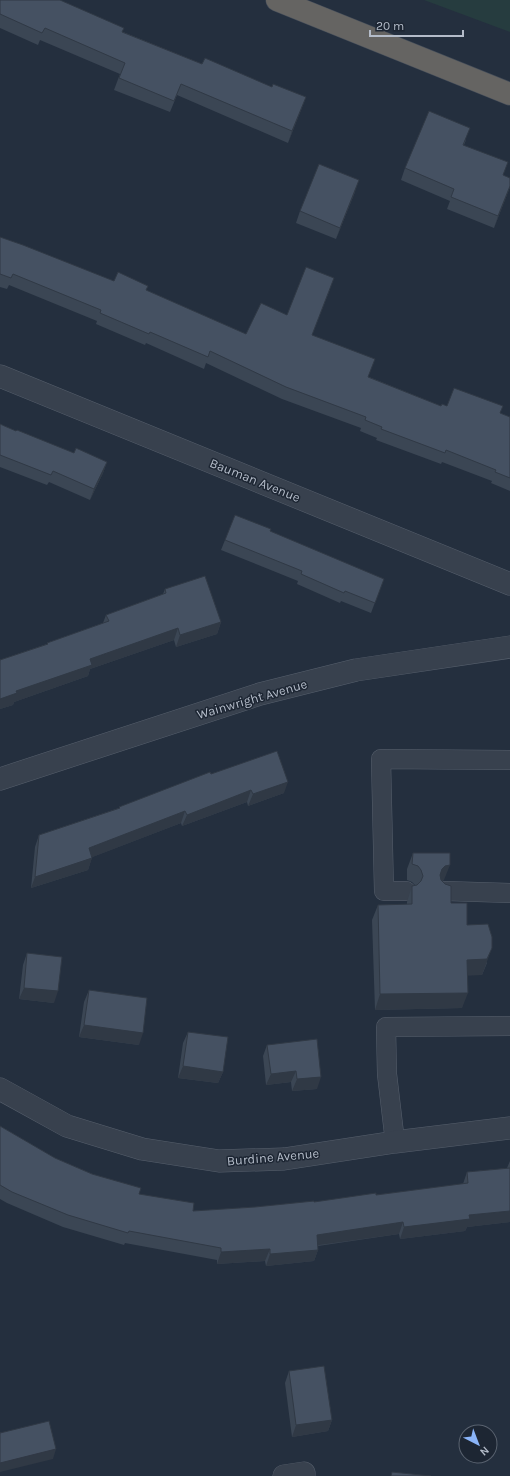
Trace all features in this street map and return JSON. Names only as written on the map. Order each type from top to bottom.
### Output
[{"type":"highway","points":[[277,0],[510,94]]},
{"type":"street","name":"Bauman Avenue","points":[[0,376],[510,584]]},
{"type":"street","name":"Wainwright Avenue","points":[[0,779],[260,694],[356,670],[510,647]]},
{"type":"street","name":"Burdine Avenue","points":[[0,1089],[67,1126],[142,1150],[219,1161],[284,1159],[395,1142],[510,1128]]},
{"type":"lane","points":[[406,891],[384,891],[381,759],[510,760]]},
{"type":"lane","points":[[445,892],[510,893]]},
{"type":"lane","points":[[395,1142],[387,1074],[386,1027],[510,1026]]},
{"type":"green space","points":[[424,0],[510,0],[510,32]]},
{"type":"building","points":[[0,0],[60,0],[124,28],[122,32],[202,64],[205,58],[272,87],[273,84],[306,97],[292,131],[181,84],[174,101],[119,78],[125,63],[45,28],[42,33],[0,14]]},
{"type":"building","points":[[429,111],[470,128],[463,145],[508,162],[503,175],[510,178],[510,186],[498,216],[451,197],[454,189],[405,168]]},
{"type":"building","points":[[319,164],[359,180],[340,228],[300,211]]},
{"type":"building","points":[[0,237],[114,281],[118,272],[148,286],[146,290],[246,334],[261,303],[287,315],[306,267],[334,278],[312,335],[375,359],[368,377],[441,406],[442,404],[447,406],[454,388],[503,406],[500,413],[510,417],[510,478],[495,472],[496,470],[446,450],[445,453],[381,429],[382,427],[365,420],[366,417],[286,387],[210,351],[208,357],[150,332],[149,334],[100,313],[101,310],[13,274],[11,278],[0,274]]},
{"type":"building","points":[[0,424],[74,453],[76,448],[107,462],[94,489],[53,471],[51,475],[0,455]]},
{"type":"building","points":[[235,515],[271,529],[270,531],[384,579],[375,603],[345,591],[344,593],[301,574],[302,571],[225,540]]},
{"type":"building","points":[[205,576],[221,622],[180,635],[178,628],[90,659],[92,665],[16,691],[17,693],[0,699],[0,660],[109,621],[106,615],[166,593],[165,589]]},
{"type":"building","points":[[277,751],[288,782],[253,794],[251,790],[187,815],[185,811],[89,848],[92,858],[35,877],[39,835],[120,808],[119,807],[210,772],[211,774]]},
{"type":"building","points":[[413,853],[450,853],[450,865],[445,866],[442,869],[440,875],[441,880],[445,884],[451,886],[451,903],[467,903],[467,925],[488,924],[492,937],[492,948],[487,959],[467,960],[468,993],[380,994],[378,905],[412,904],[412,886],[417,885],[423,876],[418,866],[412,864]]},
{"type":"building","points":[[27,953],[62,957],[58,991],[24,988]]},
{"type":"building","points":[[89,990],[147,998],[143,1033],[84,1025]]},
{"type":"building","points":[[188,1032],[228,1037],[223,1072],[183,1066]]},
{"type":"building","points":[[317,1039],[321,1077],[297,1079],[296,1071],[271,1074],[267,1045]]},
{"type":"building","points":[[0,1126],[55,1158],[92,1174],[141,1188],[139,1194],[194,1203],[193,1211],[314,1202],[376,1193],[376,1195],[468,1183],[467,1172],[510,1168],[510,1211],[469,1215],[470,1219],[404,1227],[403,1222],[317,1235],[318,1250],[270,1254],[270,1249],[221,1252],[221,1248],[129,1231],[128,1233],[68,1215],[12,1192],[0,1185]]},
{"type":"building","points":[[324,1366],[332,1420],[296,1425],[289,1371]]},
{"type":"building","points":[[49,1421],[56,1449],[0,1463],[0,1433]]},
{"type":"building","points":[[392,1472],[431,1476],[391,1476]]}]
